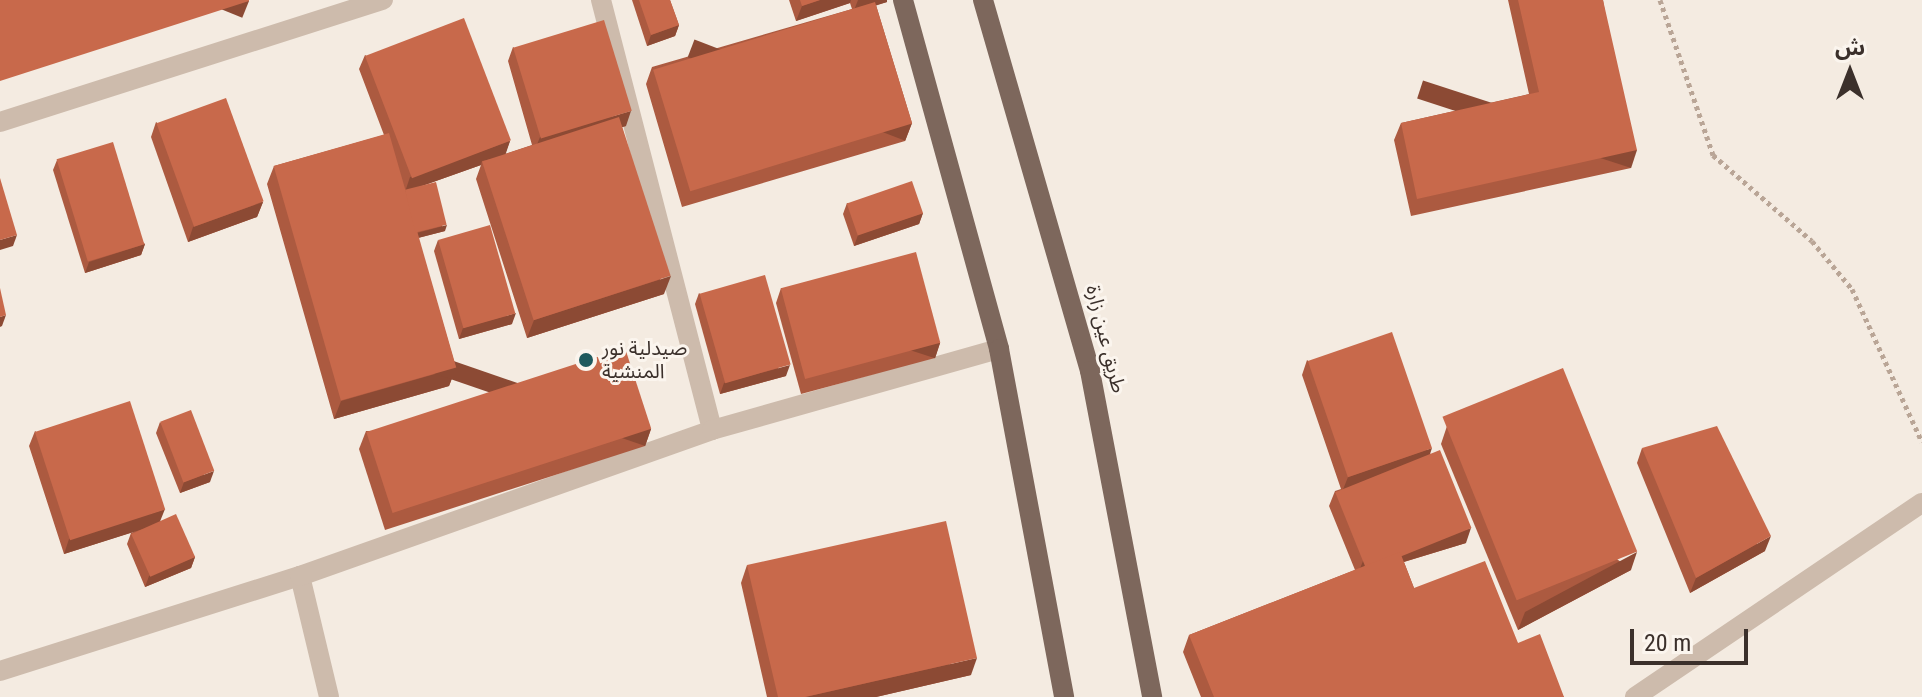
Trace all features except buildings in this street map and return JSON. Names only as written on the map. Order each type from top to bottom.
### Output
[{"type":"main road","points":[[903,0],[999,349],[1064,697]]},
{"type":"main road","name":"طريق عين زارة","points":[[983,0],[1090,371],[1152,697]]},
{"type":"street","points":[[0,122],[383,0]]},
{"type":"street","points":[[601,0],[712,430]]},
{"type":"street","points":[[0,671],[300,576],[712,430],[999,349]]},
{"type":"street","points":[[1635,697],[1922,503]]},
{"type":"street","points":[[300,576],[329,697]]},
{"type":"path","points":[[1660,0],[1713,155],[1812,241],[1852,289],[1922,442]]},
{"type":"place","name":"صيدلية نور المنشية","points":[[586,360]]}]
